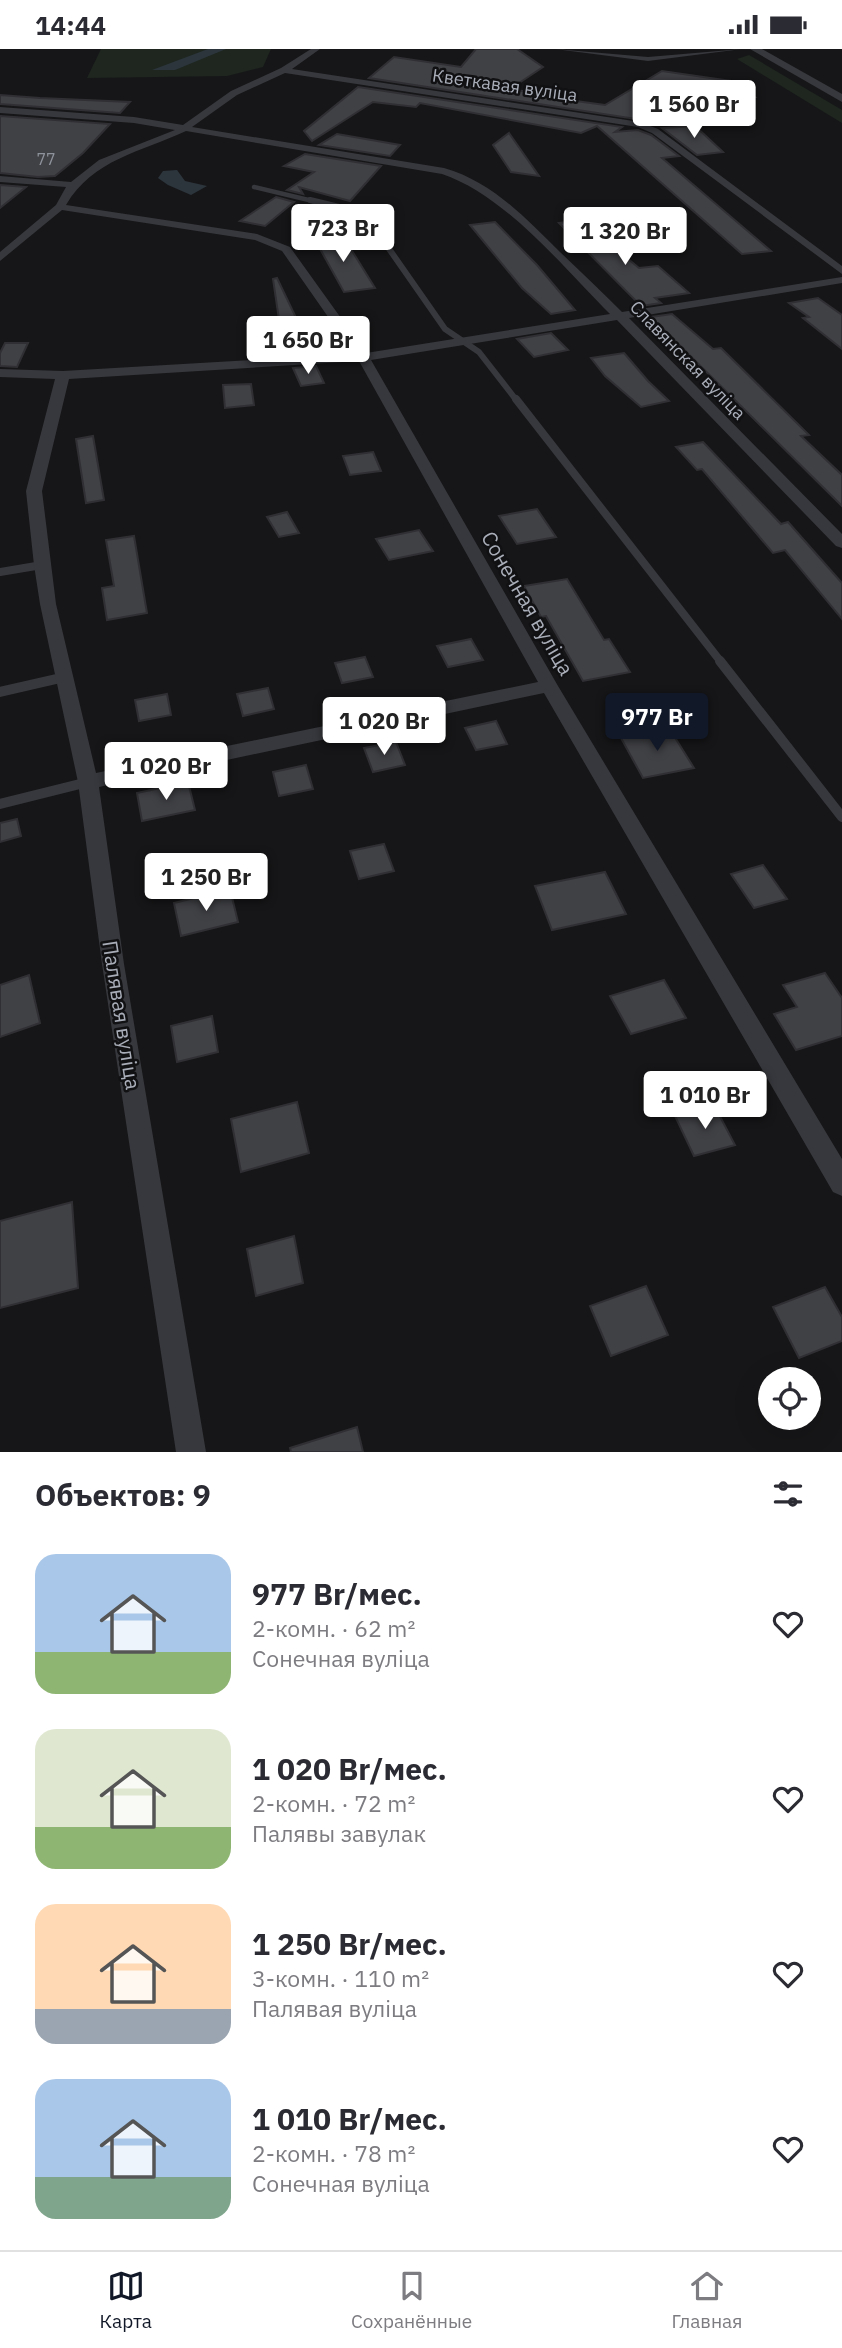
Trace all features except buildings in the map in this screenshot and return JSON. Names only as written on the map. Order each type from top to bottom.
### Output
[{"type":"street","points":[[0,258],[60,208],[74,185],[102,162],[182,130],[234,93],[284,71],[316,49]]},
{"type":"street","points":[[559,49],[648,59],[738,49]]},
{"type":"street","points":[[755,49],[842,99]]},
{"type":"street","name":"Кветкавая вуліца","points":[[284,71],[640,125],[655,131],[842,271]]},
{"type":"street","name":"Славянская вуліца","points":[[0,110],[134,120],[444,171],[468,179],[493,195],[619,314],[842,543]]},
{"type":"street","points":[[0,179],[74,185]]},
{"type":"street","name":"Сонечная вуліца","points":[[60,208],[257,237],[286,249],[363,357],[549,686],[842,1183]]},
{"type":"street","points":[[0,373],[63,375],[363,357],[842,280]]},
{"type":"street","name":"Палявая вуліца","points":[[63,375],[34,491],[42,565],[88,782],[113,964],[191,1452]]},
{"type":"street","points":[[88,782],[549,686]]},
{"type":"lane","points":[[254,187],[364,213],[445,329],[479,352],[842,817]]},
{"type":"lane","points":[[0,572],[42,565]]},
{"type":"lane","points":[[0,692],[65,677]]},
{"type":"lane","points":[[0,804],[88,782]]},
{"type":"shaded area","points":[[101,49],[271,49],[263,67],[227,76],[87,78]]},
{"type":"shaded area","points":[[208,49],[226,49],[175,70],[152,70]]},
{"type":"shaded area","points":[[749,55],[842,110],[842,123],[737,59]]},
{"type":"shaded area","points":[[177,170],[185,181],[207,186],[191,195],[158,178],[163,171]]}]
